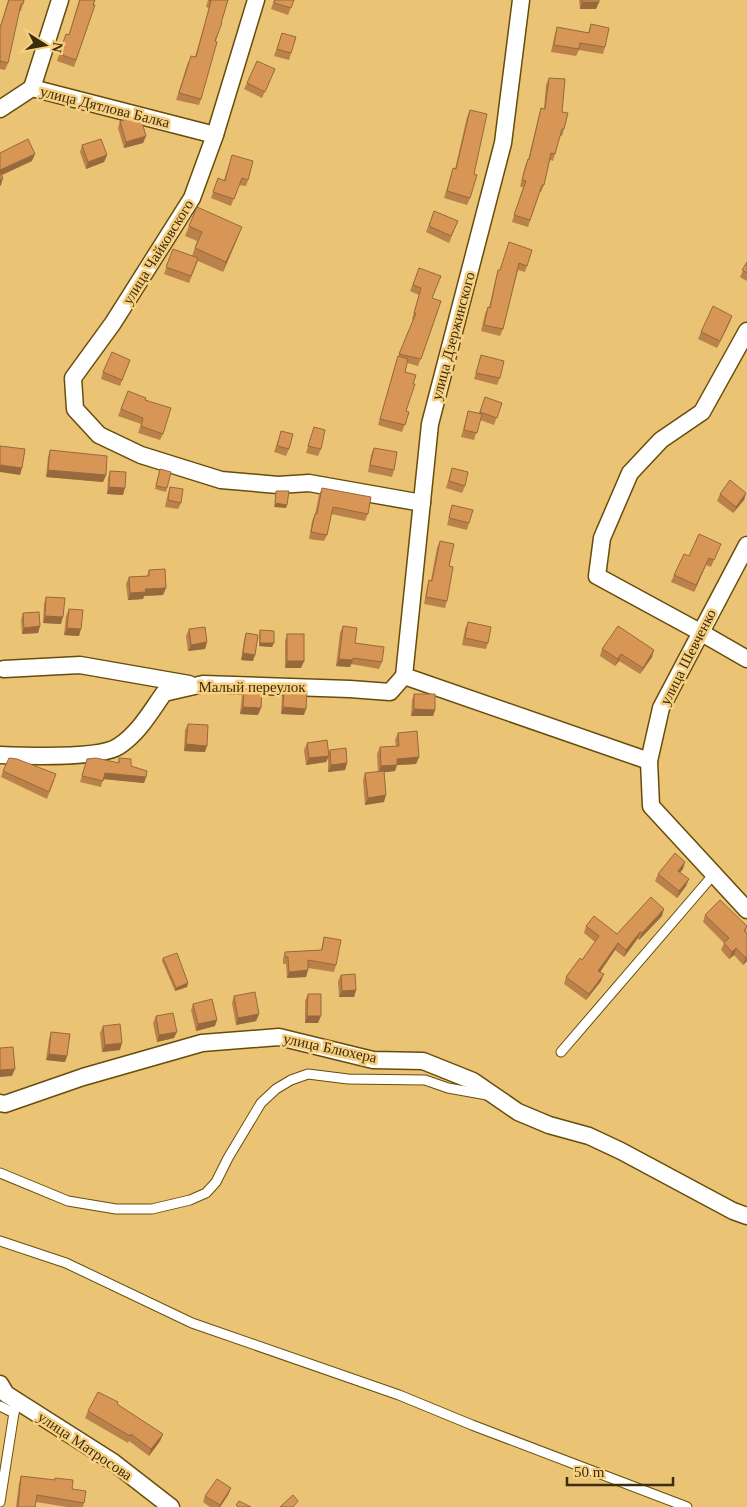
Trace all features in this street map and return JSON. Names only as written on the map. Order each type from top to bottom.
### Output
[{"type":"street","points":[[32,88],[60,0]]},
{"type":"street","name":"улица Чайковского","points":[[256,0],[215,135],[192,198],[113,323],[73,378],[76,409],[99,435],[141,455],[221,480],[278,485],[309,483],[422,503]]},
{"type":"street","name":"улица Дзержинского","points":[[404,676],[430,424],[503,143],[521,0]]},
{"type":"street","name":"улица Дятлова Балка","points":[[0,109],[32,88],[215,135]]},
{"type":"street","points":[[747,331],[702,412],[661,440],[630,473],[602,538],[597,576],[747,659]]},
{"type":"street","name":"улица Шевченко","points":[[714,874],[651,806],[649,761],[661,708],[747,545]]},
{"type":"street","points":[[4,669],[80,665],[199,685]]},
{"type":"street","points":[[404,676],[649,761]]},
{"type":"street","name":"Малый переулок","points":[[0,755],[98,754],[119,747],[143,723],[164,693],[199,685],[330,688],[390,692],[404,676]]},
{"type":"street","points":[[714,874],[747,910]]},
{"type":"street","name":"улица Блюхера","points":[[2,1107],[83,1077],[202,1043],[279,1036],[373,1060],[423,1061],[473,1081],[518,1112],[549,1125],[589,1136],[733,1211],[747,1216]]},
{"type":"street","name":"улица Матросова","points":[[0,1384],[10,1406],[113,1462],[172,1507]]},
{"type":"lane","points":[[561,1052],[714,874]]},
{"type":"lane","points":[[0,1173],[68,1201],[116,1209],[152,1209],[190,1200],[206,1193],[216,1182],[261,1103],[276,1088],[308,1074],[348,1079],[425,1080],[448,1088],[494,1096]]},
{"type":"lane","points":[[0,1241],[66,1262],[192,1323],[400,1395],[472,1426],[687,1507]]},
{"type":"lane","points":[[0,1502],[10,1406]]},
{"type":"building","points":[[9,0],[24,0],[23,4],[21,4],[8,63],[0,61],[0,28]]},
{"type":"building","points":[[80,0],[95,0],[93,5],[95,5],[76,60],[59,54],[66,34],[69,35]]},
{"type":"building","points":[[209,0],[228,0],[215,41],[217,42],[201,99],[179,93],[191,56],[196,57],[211,1]]},
{"type":"building","points":[[275,0],[294,0],[291,8],[274,3]]},
{"type":"building","points":[[582,0],[599,0],[599,2],[582,2]]},
{"type":"building","points":[[591,24],[609,28],[605,47],[580,43],[579,49],[554,45],[557,27],[589,33]]},
{"type":"building","points":[[282,33],[296,37],[291,53],[277,49]]},
{"type":"building","points":[[257,61],[275,69],[265,92],[247,83]]},
{"type":"building","points":[[549,78],[565,79],[562,112],[568,113],[555,154],[551,153],[544,185],[542,185],[530,220],[514,215],[526,181],[522,180],[529,160],[541,108],[545,109]]},
{"type":"building","points":[[470,110],[487,114],[474,174],[477,175],[470,198],[447,191],[453,168],[456,169]]},
{"type":"building","points":[[134,117],[141,119],[146,136],[126,142],[120,121]]},
{"type":"building","points":[[28,139],[35,154],[0,170],[0,153]]},
{"type":"building","points":[[101,139],[107,155],[88,162],[82,145]]},
{"type":"building","points":[[232,155],[253,161],[248,180],[242,178],[234,199],[213,192],[218,178],[225,181]]},
{"type":"building","points":[[197,207],[242,227],[226,262],[195,248],[202,232],[189,226]]},
{"type":"building","points":[[434,211],[458,221],[451,236],[429,226]]},
{"type":"building","points":[[509,242],[532,250],[527,266],[519,263],[503,329],[484,325],[488,307],[490,308],[498,270],[500,270]]},
{"type":"building","points":[[173,249],[198,258],[191,276],[166,267]]},
{"type":"building","points":[[747,262],[747,273],[742,270]]},
{"type":"building","points":[[419,268],[441,276],[432,298],[441,301],[421,359],[399,354],[416,313],[414,313],[421,288],[413,285]]},
{"type":"building","points":[[713,306],[732,316],[720,341],[701,332]]},
{"type":"building","points":[[112,352],[130,360],[122,380],[103,372]]},
{"type":"building","points":[[481,355],[504,361],[500,378],[476,373]]},
{"type":"building","points":[[398,356],[408,359],[405,372],[416,375],[406,411],[409,412],[405,425],[380,419]]},
{"type":"building","points":[[128,391],[146,398],[145,400],[171,408],[163,434],[141,426],[143,418],[121,409]]},
{"type":"building","points":[[485,397],[502,403],[497,418],[480,412]]},
{"type":"building","points":[[468,411],[482,414],[477,433],[464,430]]},
{"type":"building","points":[[314,427],[325,430],[321,449],[308,446]]},
{"type":"building","points":[[281,431],[293,434],[289,449],[277,446]]},
{"type":"building","points":[[0,446],[25,449],[22,468],[0,465]]},
{"type":"building","points":[[374,448],[397,452],[394,470],[370,465]]},
{"type":"building","points":[[50,450],[107,456],[106,475],[48,470]]},
{"type":"building","points":[[452,468],[468,472],[465,486],[449,481]]},
{"type":"building","points":[[160,469],[171,472],[167,488],[156,486]]},
{"type":"building","points":[[110,471],[126,472],[125,488],[109,487]]},
{"type":"building","points":[[730,480],[746,493],[736,507],[720,494]]},
{"type":"building","points":[[170,487],[183,489],[181,503],[168,500]]},
{"type":"building","points":[[322,488],[371,497],[368,514],[333,507],[327,535],[311,532]]},
{"type":"building","points":[[276,491],[289,491],[287,505],[275,503]]},
{"type":"building","points":[[452,505],[473,510],[469,523],[449,518]]},
{"type":"building","points":[[699,534],[721,544],[714,560],[709,558],[696,585],[674,575],[684,554],[689,556]]},
{"type":"building","points":[[440,541],[454,544],[449,566],[453,567],[447,601],[426,597],[429,580],[432,581]]},
{"type":"building","points":[[165,569],[166,588],[145,589],[146,592],[130,593],[129,577],[149,576],[149,570]]},
{"type":"building","points":[[46,597],[65,598],[63,617],[45,616]]},
{"type":"building","points":[[69,609],[83,610],[81,629],[67,628]]},
{"type":"building","points":[[39,612],[40,626],[24,628],[23,613]]},
{"type":"building","points":[[468,622],[491,627],[488,643],[465,638]]},
{"type":"building","points":[[343,626],[357,628],[355,643],[384,647],[382,662],[353,658],[353,660],[339,659]]},
{"type":"building","points":[[618,626],[654,650],[643,668],[621,654],[618,659],[602,649]]},
{"type":"building","points":[[205,627],[207,642],[191,645],[189,629]]},
{"type":"building","points":[[260,630],[274,631],[274,643],[260,643]]},
{"type":"building","points":[[246,633],[258,635],[255,655],[243,653]]},
{"type":"building","points":[[287,634],[304,634],[304,661],[287,661]]},
{"type":"building","points":[[244,689],[262,689],[261,708],[243,707]]},
{"type":"building","points":[[284,690],[307,691],[306,709],[283,707]]},
{"type":"building","points":[[414,694],[435,694],[435,710],[414,709]]},
{"type":"building","points":[[188,724],[208,725],[207,746],[186,744]]},
{"type":"building","points":[[417,731],[419,757],[397,759],[397,765],[381,766],[380,747],[399,746],[398,733]]},
{"type":"building","points":[[327,740],[329,756],[309,758],[307,743]]},
{"type":"building","points":[[346,748],[347,763],[331,765],[330,750]]},
{"type":"building","points":[[9,758],[17,759],[56,774],[49,792],[3,771]]},
{"type":"building","points":[[96,758],[119,763],[119,758],[131,759],[131,766],[147,771],[146,777],[105,773],[103,781],[82,776],[87,759]]},
{"type":"building","points":[[384,771],[386,795],[368,798],[365,773]]},
{"type":"building","points":[[675,853],[685,862],[678,871],[689,879],[679,891],[658,874]]},
{"type":"building","points":[[651,897],[664,909],[642,933],[640,932],[626,950],[618,943],[598,971],[604,974],[589,994],[566,977],[580,958],[582,960],[599,936],[586,926],[594,916],[617,934]]},
{"type":"building","points":[[720,900],[747,926],[744,931],[747,933],[746,958],[736,948],[732,952],[724,943],[729,938],[705,915]]},
{"type":"building","points":[[324,937],[341,940],[336,965],[308,960],[308,970],[289,972],[288,957],[285,957],[285,952],[322,950]]},
{"type":"building","points":[[177,953],[188,983],[176,988],[163,958]]},
{"type":"building","points":[[355,974],[356,990],[342,991],[341,975]]},
{"type":"building","points":[[255,992],[259,1014],[238,1018],[234,996]]},
{"type":"building","points":[[308,994],[321,994],[321,1016],[307,1016]]},
{"type":"building","points":[[212,999],[217,1020],[198,1024],[193,1004]]},
{"type":"building","points":[[173,1013],[177,1032],[159,1035],[156,1016]]},
{"type":"building","points":[[120,1024],[122,1043],[105,1045],[103,1026]]},
{"type":"building","points":[[51,1032],[70,1034],[67,1056],[49,1054]]},
{"type":"building","points":[[13,1047],[15,1069],[0,1070],[0,1048]]},
{"type":"building","points":[[98,1392],[118,1402],[117,1404],[163,1434],[151,1449],[131,1434],[130,1436],[88,1411]]},
{"type":"building","points":[[21,1476],[73,1480],[72,1489],[86,1491],[84,1503],[37,1495],[35,1507],[18,1507]]},
{"type":"building","points":[[217,1479],[231,1488],[220,1505],[205,1496]]},
{"type":"building","points":[[293,1495],[298,1501],[293,1507],[280,1507]]},
{"type":"building","points":[[239,1501],[251,1507],[238,1507],[236,1505]]}]
